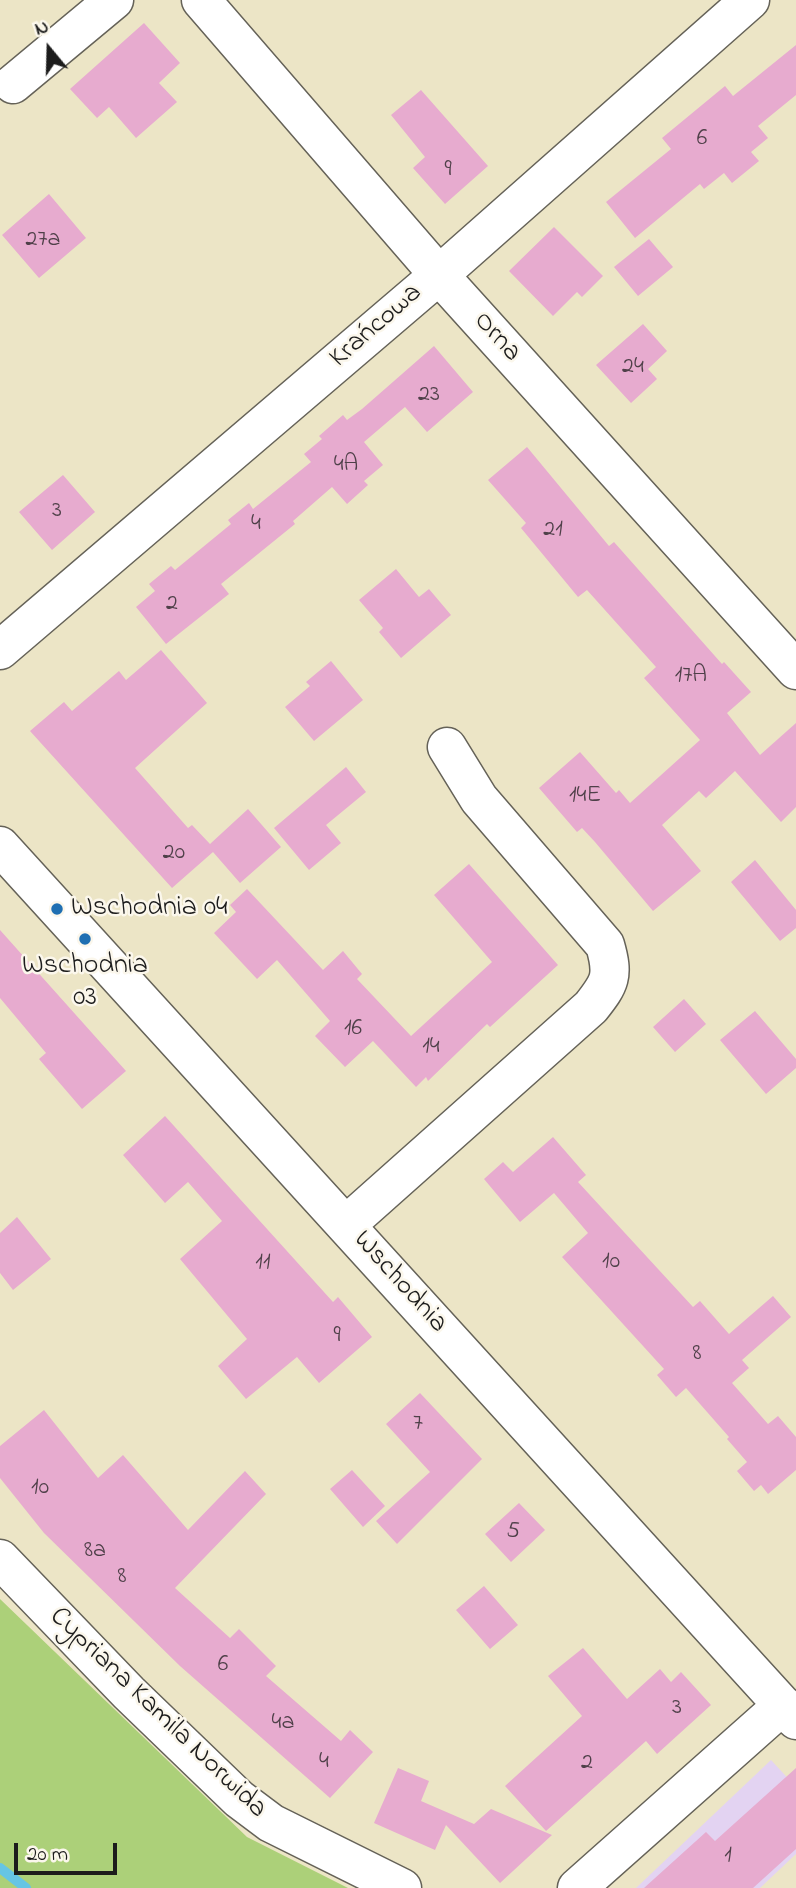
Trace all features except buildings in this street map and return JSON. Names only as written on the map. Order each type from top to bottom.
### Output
[{"type":"street","points":[[13,84],[114,0]]},
{"type":"street","name":"Orna","points":[[201,0],[439,275],[796,670]]},
{"type":"street","name":"Krańcowa","points":[[0,650],[439,275],[750,0]]},
{"type":"street","points":[[346,1226],[591,1007],[607,986],[612,968],[605,945],[479,799],[447,747]]},
{"type":"street","name":"Wschodnia","points":[[0,846],[789,1713]]},
{"type":"street","name":"Cypriana Kamila Norwida","points":[[0,1559],[129,1693],[239,1799],[271,1824],[402,1888]]},
{"type":"street","points":[[577,1888],[789,1713]]},
{"type":"shaded area","points":[[771,1760],[796,1787],[796,1854],[760,1888],[636,1888]]},
{"type":"green space","points":[[0,1599],[247,1837],[348,1888],[0,1888]]},
{"type":"waterway","points":[[0,1868],[26,1888]]},
{"type":"place","name":"Wschodnia 04","points":[[57,909]]},
{"type":"place","name":"Wschodnia 03","points":[[85,939]]}]
